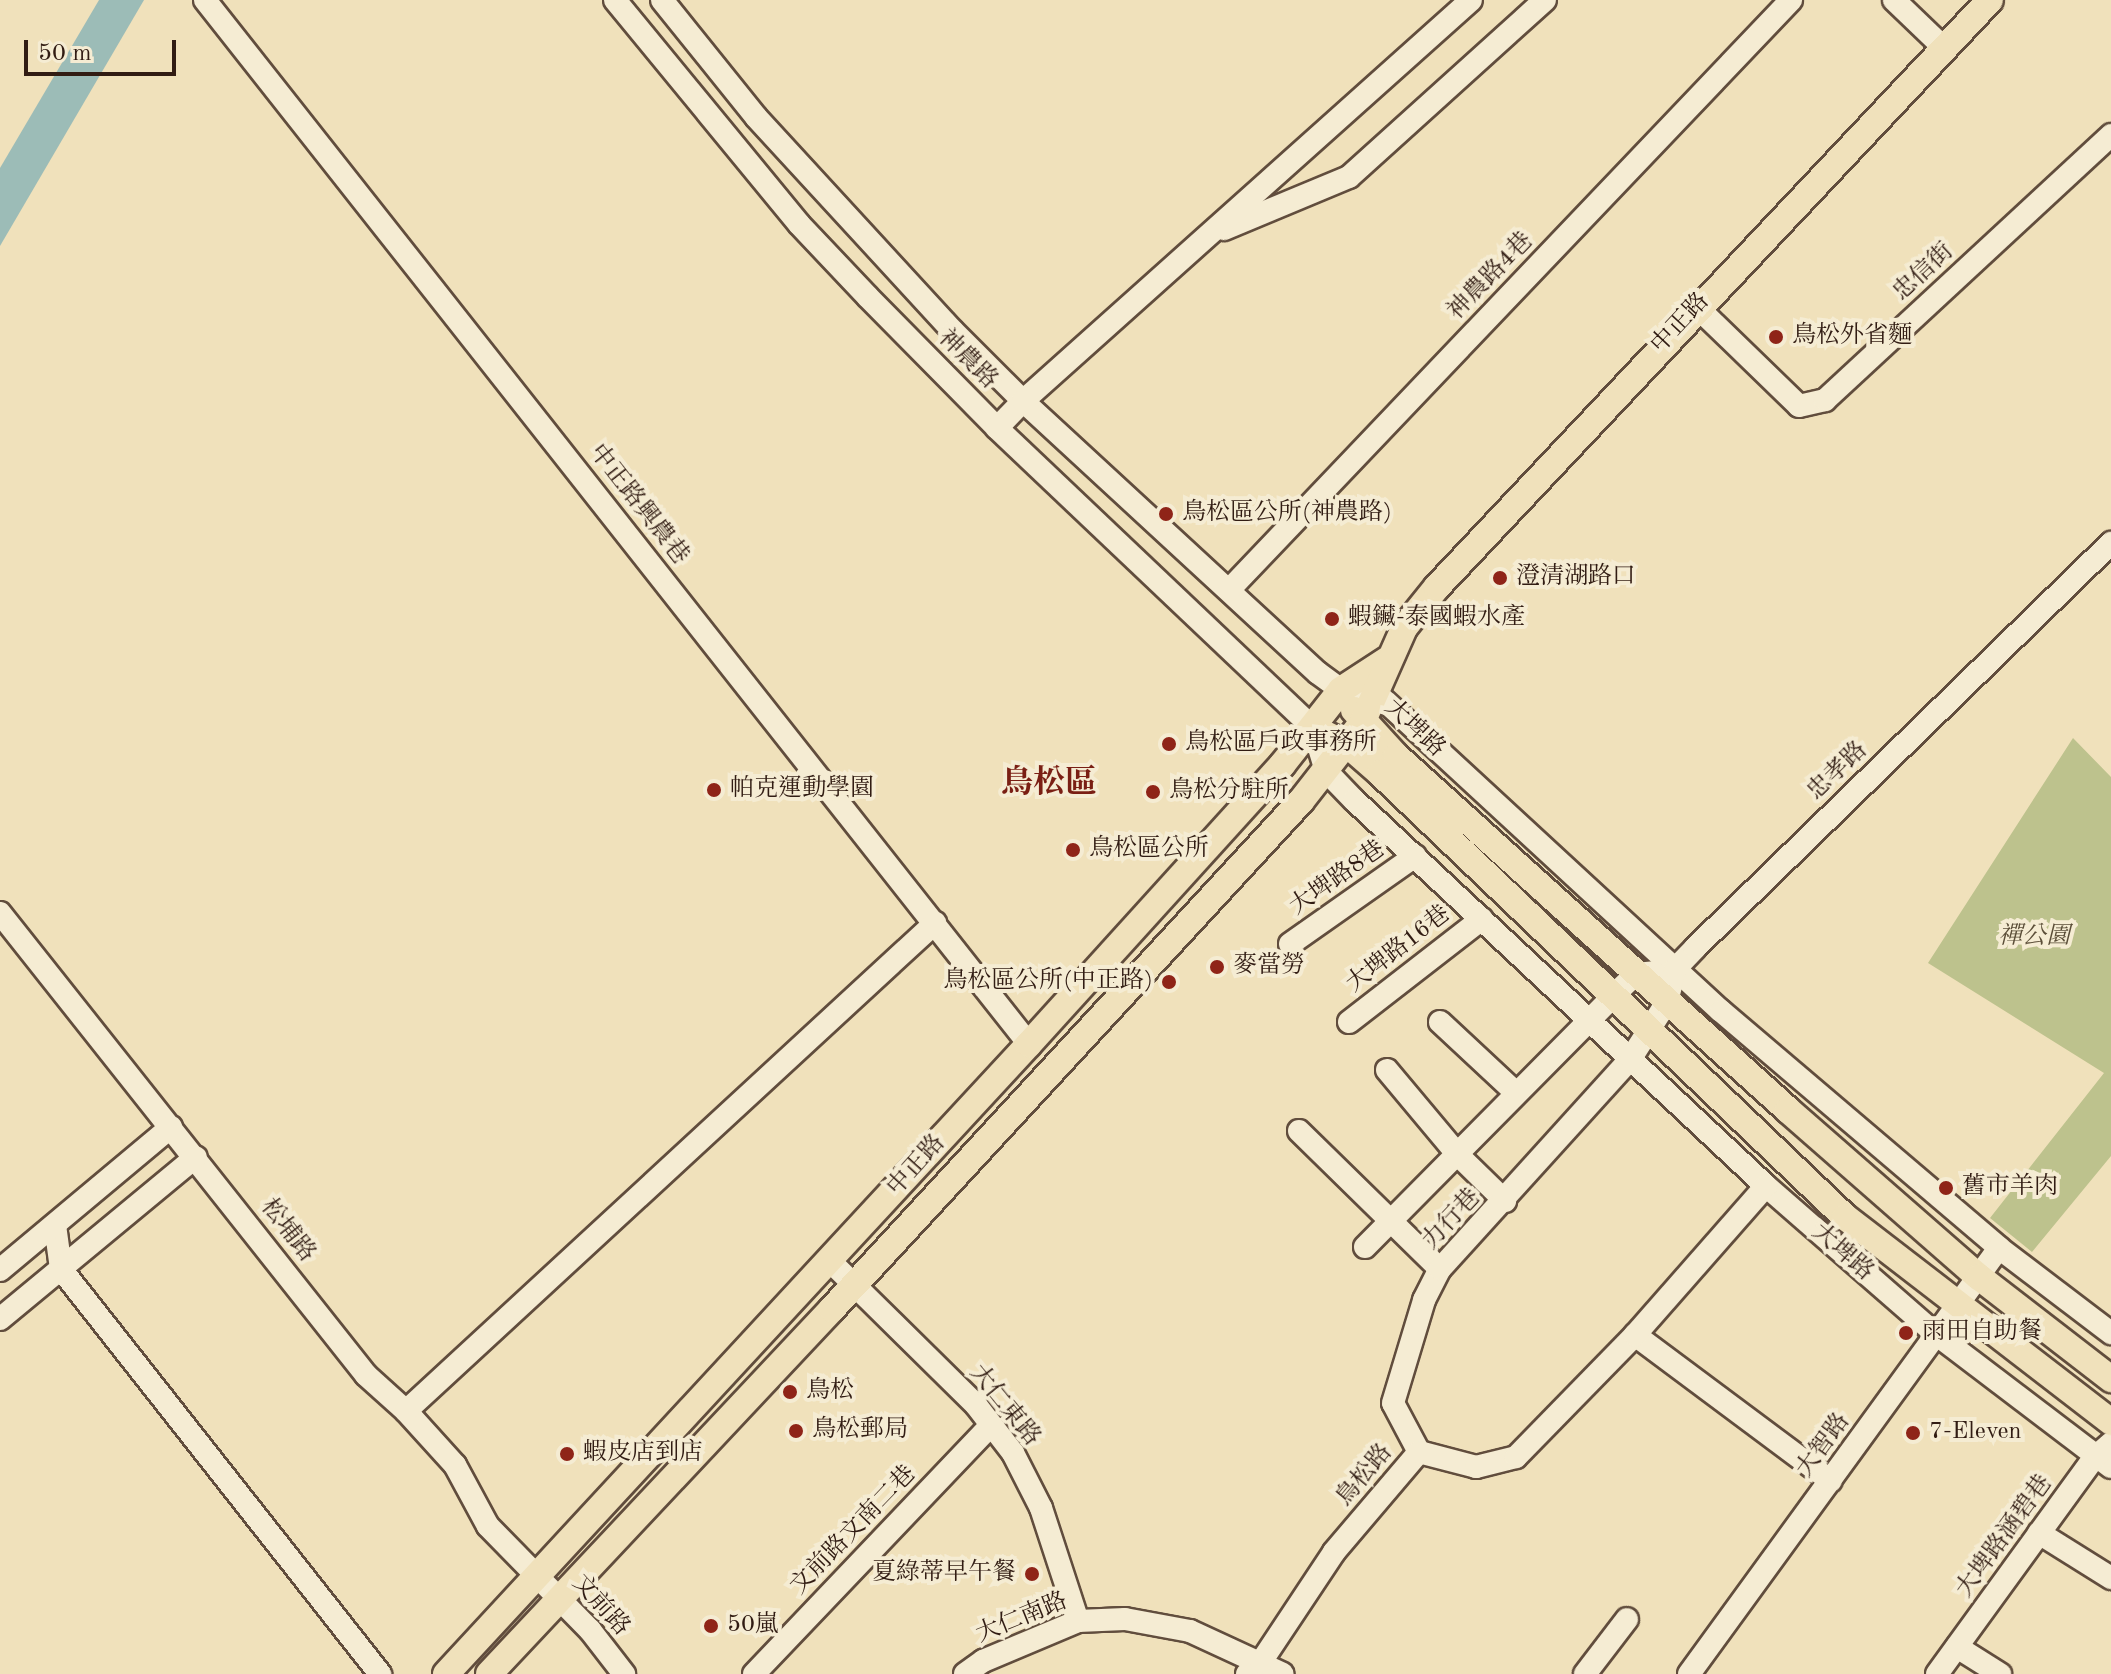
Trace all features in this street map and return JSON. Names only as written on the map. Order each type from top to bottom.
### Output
[{"type":"main road","name":"中正路","points":[[489,1674],[854,1286],[1326,771],[1362,723],[1387,660],[1404,628],[1437,587],[1697,307],[1990,0]]},
{"type":"main road","name":"中正路","points":[[446,1674],[534,1575],[830,1261],[1029,1044],[1313,728],[1341,690],[1387,660]]},
{"type":"main road","name":"大埤路","points":[[1341,690],[1362,723],[1667,1002],[1979,1277],[2111,1379]]},
{"type":"main road","name":"大埤路","points":[[1313,728],[1348,745],[1615,994],[1845,1217],[2111,1422]]},
{"type":"street","name":"中正路興農巷","points":[[205,0],[1029,1044]]},
{"type":"street","name":"神農路","points":[[615,0],[799,224],[997,428],[1313,728]]},
{"type":"street","name":"神農路","points":[[662,0],[826,197],[1023,401],[1341,690]]},
{"type":"street","points":[[997,428],[1023,401],[1471,0]]},
{"type":"street","points":[[1208,235],[1349,177],[1545,0]]},
{"type":"street","name":"神農路4巷","points":[[1229,590],[1791,0]]},
{"type":"street","points":[[1894,0],[1944,48]]},
{"type":"street","name":"忠信街","points":[[1697,307],[1799,406],[1825,400],[2111,135]]},
{"type":"street","name":"忠孝路","points":[[1675,969],[2111,543]]},
{"type":"street","name":"大埤路","points":[[1341,690],[1374,691],[1675,969],[1999,1248],[2111,1333]]},
{"type":"street","name":"大埤路","points":[[1313,728],[1326,771],[1766,1186],[1937,1335],[2105,1456]]},
{"type":"street","name":"大埤路8巷","points":[[1290,944],[1415,856]]},
{"type":"street","name":"松埔路","points":[[0,913],[366,1375],[406,1411],[455,1465],[488,1526],[534,1575]]},
{"type":"street","name":"大埤路16巷","points":[[1349,1022],[1482,919]]},
{"type":"street","points":[[406,1411],[935,923]]},
{"type":"street","points":[[1365,1247],[1458,1155],[1515,1092],[1636,974],[1675,969],[1667,1002],[1631,1058]]},
{"type":"street","points":[[1440,1022],[1515,1092]]},
{"type":"street","name":"力行巷","points":[[1419,1452],[1393,1403],[1424,1300],[1440,1269],[1505,1201],[1631,1058]]},
{"type":"street","points":[[1387,1070],[1458,1155],[1505,1201]]},
{"type":"street","points":[[0,1270],[171,1127]]},
{"type":"street","points":[[1299,1131],[1440,1269]]},
{"type":"street","points":[[0,1319],[196,1157]]},
{"type":"street","name":"鳥松路","points":[[1254,1668],[1334,1552],[1419,1452],[1476,1467],[1516,1457],[1635,1335],[1766,1186]]},
{"type":"street","points":[[55,1225],[61,1269],[380,1674]]},
{"type":"street","name":"大智路","points":[[1689,1674],[1999,1248]]},
{"type":"street","name":"大仁東路","points":[[830,1261],[976,1405],[1013,1453],[1041,1508],[1078,1621]]},
{"type":"street","points":[[1635,1335],[1831,1481]]},
{"type":"street","name":"文前路文南二巷","points":[[754,1674],[991,1425]]},
{"type":"street","name":"大埤路涵碧巷","points":[[1937,1674],[2039,1533],[2105,1456]]},
{"type":"street","points":[[2039,1533],[2111,1578]]},
{"type":"street","name":"文前路","points":[[534,1575],[560,1599],[624,1674]]},
{"type":"street","name":"大仁南路","points":[[965,1674],[983,1661],[1078,1621],[1125,1619],[1190,1631],[1254,1668],[1283,1674]]},
{"type":"street","points":[[1585,1674],[1627,1619]]},
{"type":"street","points":[[1957,1647],[2000,1674]]},
{"type":"green space","name":"禪公園","points":[[2073,738],[2111,777],[2111,1156],[2032,1252],[1990,1218],[2104,1073],[1928,963]]},
{"type":"water","points":[[99,0],[144,0],[0,246],[0,168]]},
{"type":"place","name":"鳥松外省麵","points":[[1776,337]]},
{"type":"place","name":"鳥松區公所(神農路)","points":[[1166,514]]},
{"type":"place","name":"澄清湖路口","points":[[1500,578]]},
{"type":"place","name":"蝦鑶-泰國蝦水產","points":[[1332,619]]},
{"type":"place","name":"鳥松區戶政事務所","points":[[1169,744]]},
{"type":"place","name":"帕克運動學園","points":[[714,790]]},
{"type":"place","name":"鳥松分駐所","points":[[1153,792]]},
{"type":"place","name":"鳥松區公所","points":[[1073,850]]},
{"type":"place","name":"麥當勞","points":[[1217,967]]},
{"type":"place","name":"鳥松區公所(中正路)","points":[[1169,982]]},
{"type":"place","name":"舊市羊肉","points":[[1946,1188]]},
{"type":"place","name":"雨田自助餐","points":[[1906,1333]]},
{"type":"place","name":"鳥松","points":[[790,1392]]},
{"type":"place","name":"鳥松郵局","points":[[796,1431]]},
{"type":"place","name":"7-Eleven","points":[[1913,1433]]},
{"type":"place","name":"蝦皮店到店","points":[[567,1454]]},
{"type":"place","name":"夏綠蒂早午餐","points":[[1032,1574]]},
{"type":"place","name":"50嵐","points":[[711,1626]]},
{"type":"district","name":"鳥松區","points":[[1049,784]]}]
